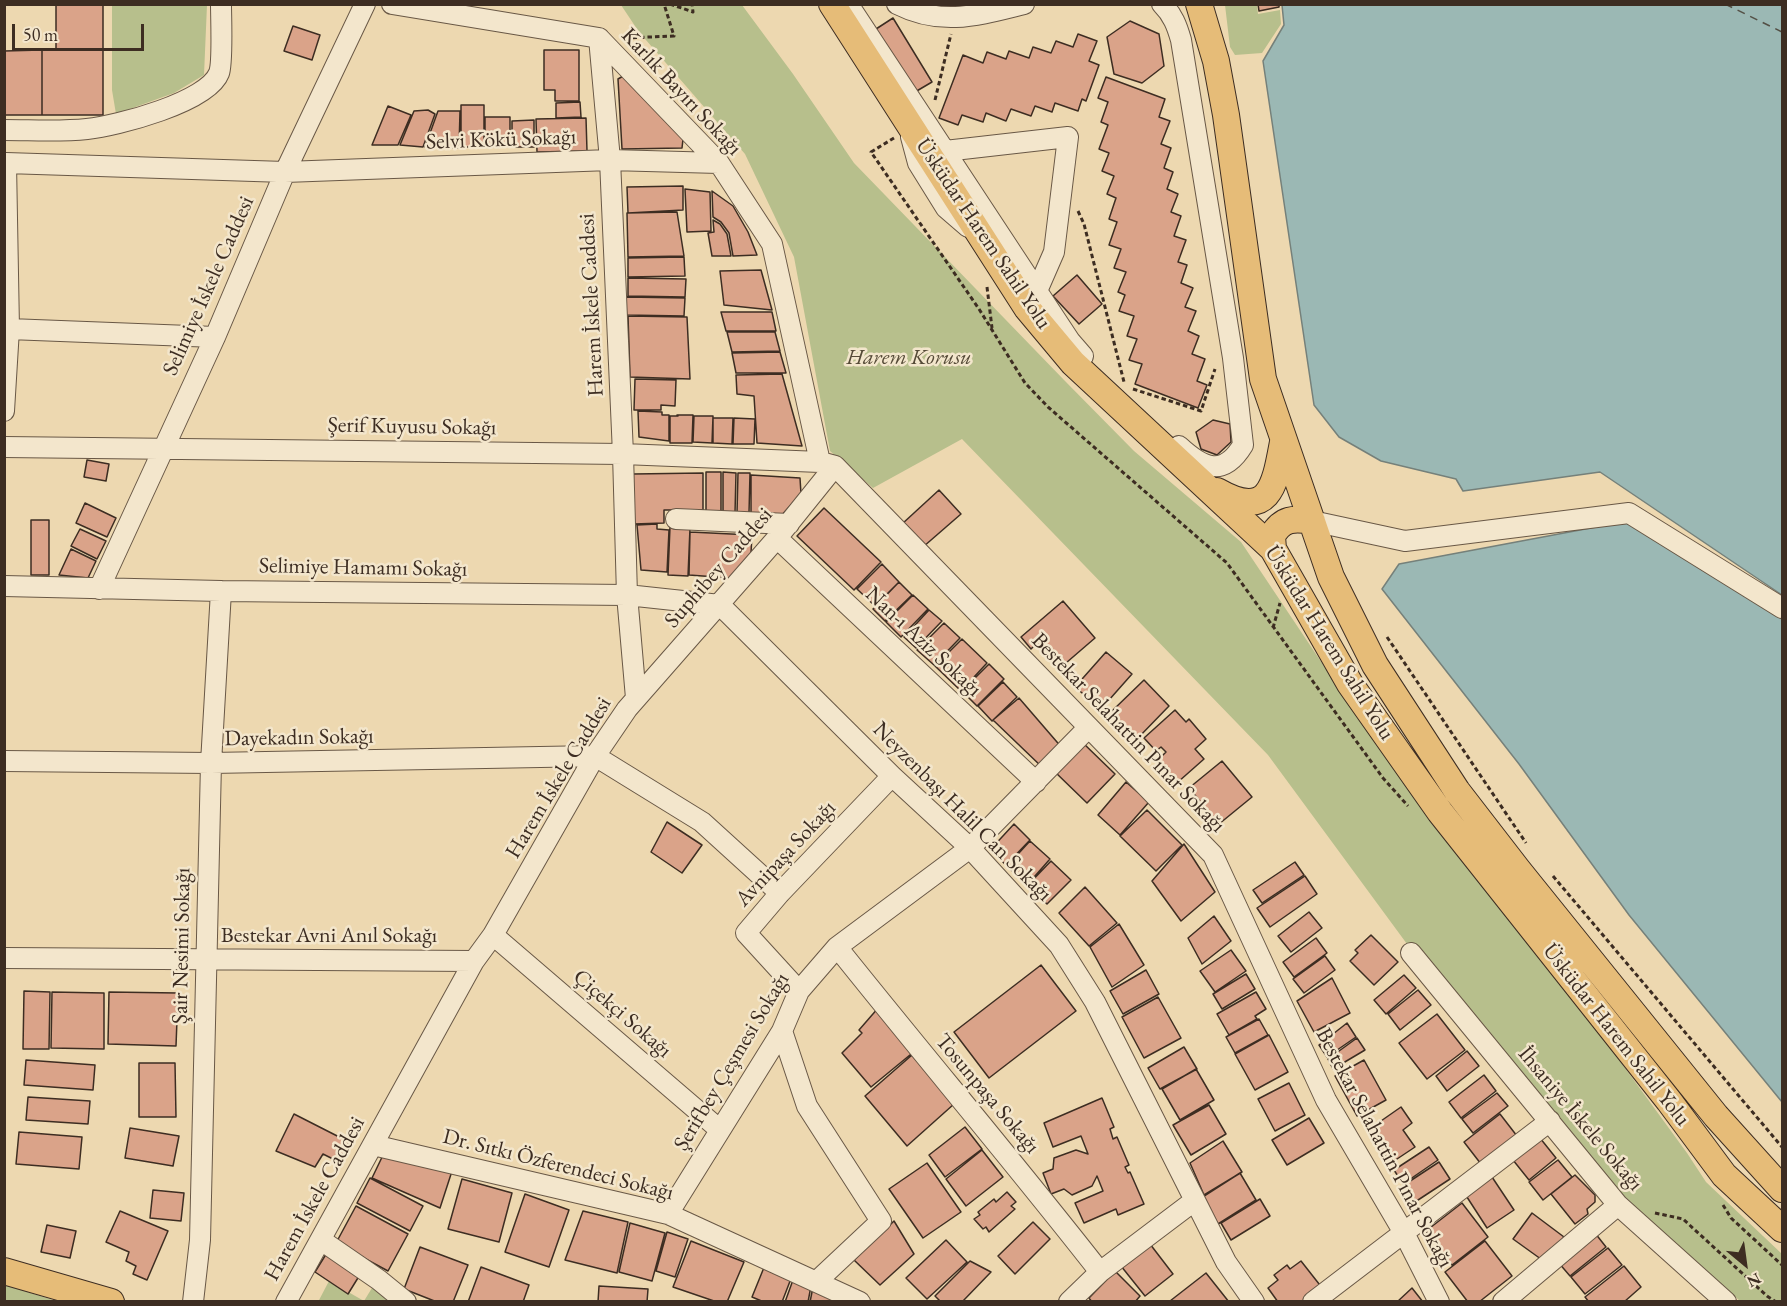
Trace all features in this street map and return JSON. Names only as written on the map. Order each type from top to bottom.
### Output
[{"type":"main road","name":"Üsküdar Harem Sahil Yolu","points":[[832,4],[902,127],[983,240],[1027,308],[1073,363],[1273,549],[1350,684],[1440,812],[1670,1101],[1724,1175],[1782,1229]]},
{"type":"main road","name":"Üsküdar Harem Sahil Yolu","points":[[1199,4],[1216,61],[1226,116],[1263,379],[1331,577],[1375,665],[1457,790],[1518,870],[1716,1116],[1782,1189]]},
{"type":"main road","points":[[1203,483],[1231,499],[1253,502],[1263,498],[1276,477],[1283,441]]},
{"type":"main road","points":[[1273,549],[1272,536],[1281,523],[1288,519],[1312,522]]},
{"type":"main road","points":[[4,1270],[111,1302]]},
{"type":"street","points":[[4,130],[86,129],[115,124],[179,104],[211,86],[220,72],[221,4]]},
{"type":"street","name":"Selimiye İskele Caddesi","points":[[99,589],[215,337],[285,172],[365,4]]},
{"type":"street","name":"Karlık Bayırı Sokağı","points":[[392,4],[492,12],[598,38],[719,163],[772,244],[827,464]]},
{"type":"street","points":[[848,4],[1070,341],[1093,369],[1195,461],[1211,466],[1225,466],[1236,457],[1243,445],[1233,358],[1181,40],[1177,25],[1170,12],[1162,4]]},
{"type":"street","points":[[897,4],[915,14],[943,18],[956,11],[971,17],[1024,4]]},
{"type":"street","name":"Harem İskele Caddesi","points":[[286,1302],[474,961],[493,934],[595,756],[636,698],[627,595],[610,160],[598,38]]},
{"type":"street","points":[[945,151],[1068,137],[1053,252],[1037,291]]},
{"type":"street","name":"Selvi Kökü Sokağı","points":[[6,163],[285,172],[610,160],[719,163]]},
{"type":"street","points":[[4,411],[9,329],[6,163]]},
{"type":"street","points":[[9,329],[215,337]]},
{"type":"street","name":"Şerif Kuyusu Sokağı","points":[[4,447],[623,454],[827,464]]},
{"type":"street","name":"Suphibey Caddesi","points":[[636,698],[783,531],[827,464]]},
{"type":"street","name":"Bestekar Selahattin Pınar Sokağı","points":[[827,464],[1213,855],[1326,1100],[1404,1233],[1440,1302]]},
{"type":"street","points":[[1312,522],[1405,541],[1629,513],[1782,608]]},
{"type":"street","points":[[676,519],[783,531]]},
{"type":"street","name":"Nan-ı Aziz Sokağı","points":[[783,531],[1036,782]]},
{"type":"street","name":"Selimiye Hamamı Sokağı","points":[[4,586],[221,591],[627,595],[720,605]]},
{"type":"street","name":"Şair Nesimi Sokağı","points":[[193,1302],[200,1240],[211,764],[221,591]]},
{"type":"street","name":"Neyzenbaşı Halil Can Sokağı","points":[[720,605],[892,776],[970,848],[1059,945],[1095,1002],[1226,1262],[1254,1302]]},
{"type":"street","name":"Şerifbey Çeşmesi Sokağı","points":[[668,1214],[782,1031],[800,991],[837,947],[970,848],[1088,728]]},
{"type":"street","points":[[595,756],[702,822],[780,893]]},
{"type":"street","name":"Dayekadın Sokağı","points":[[4,761],[211,764],[595,756]]},
{"type":"street","name":"Avnipaşa Sokağı","points":[[800,991],[746,933],[780,893],[892,776]]},
{"type":"street","name":"Çiçekçi Sokağı","points":[[493,934],[720,1130]]},
{"type":"street","name":"Tosunpaşa Sokağı","points":[[837,947],[1100,1272]]},
{"type":"street","name":"İhsaniye İskele Sokağı","points":[[1411,953],[1618,1205],[1726,1302]]},
{"type":"street","name":"Bestekar Avni Anıl Sokağı","points":[[4,958],[474,961]]},
{"type":"street","points":[[782,1031],[807,1106],[881,1221],[816,1282]]},
{"type":"street","points":[[1313,1302],[1550,1121]]},
{"type":"street","name":"Dr. Sıtkı Özferendeci Sokağı","points":[[373,1145],[668,1214],[860,1302]]},
{"type":"street","points":[[1069,1302],[1100,1272],[1194,1201]]},
{"type":"street","points":[[1503,1302],[1618,1205]]},
{"type":"street","points":[[321,1240],[379,1280],[406,1302]]},
{"type":"path","points":[[598,38],[674,36],[664,4]]},
{"type":"path","points":[[670,4],[693,12],[692,4]]},
{"type":"path","points":[[934,100],[956,11]]},
{"type":"path","points":[[902,127],[871,152],[993,331],[1025,383],[1048,407],[1227,563],[1383,778],[1413,812]]},
{"type":"path","points":[[1063,179],[1084,224],[1125,386],[1201,411],[1218,358],[1233,358]]},
{"type":"path","points":[[986,278],[993,331]]},
{"type":"path","points":[[1273,628],[1282,598]]},
{"type":"path","points":[[1381,629],[1532,851]]},
{"type":"path","points":[[1547,869],[1782,1147]]},
{"type":"path","points":[[1718,1198],[1731,1218],[1782,1265]]},
{"type":"path","points":[[1651,1212],[1683,1219],[1776,1302]]},
{"type":"green space","points":[[112,5],[207,5],[204,75],[174,93],[116,114],[112,90]]},
{"type":"green space","name":"Harem Korusu","points":[[621,5],[742,5],[854,163],[1134,451],[1241,542],[1342,693],[1609,1046],[1706,1182],[1782,1254],[1782,1301],[1740,1301],[1620,1196],[1407,944],[1268,755],[962,439],[873,488],[830,451],[794,257],[745,154],[639,32]]},
{"type":"green space","points":[[1225,5],[1257,5],[1258,14],[1280,10],[1281,24],[1262,53],[1235,55],[1230,47]]},
{"type":"green space","points":[[329,1281],[364,1301],[375,1283],[398,1302],[318,1302]]},
{"type":"green space","points":[[5,1285],[56,1301],[5,1301]]},
{"type":"water","points":[[1282,5],[1782,5],[1782,595],[1600,472],[1463,491],[1456,479],[1381,461],[1339,437],[1314,405],[1263,61],[1284,25]]},
{"type":"water","points":[[1628,521],[1782,619],[1782,1102],[1629,915],[1519,764],[1382,589],[1399,564]]},
{"type":"building","points":[[56,4],[103,4],[103,115],[42,115],[42,50],[56,50]]},
{"type":"building","points":[[1258,4],[1279,4],[1279,7],[1259,11]]},
{"type":"building","points":[[893,18],[932,82],[915,92],[876,29]]},
{"type":"building","points":[[1130,21],[1159,34],[1164,66],[1142,83],[1114,74],[1107,37]]},
{"type":"building","points":[[293,26],[320,35],[312,60],[284,51]]},
{"type":"building","points":[[1078,34],[1097,41],[1089,61],[1099,65],[1086,101],[1082,99],[1078,111],[1055,103],[1052,112],[1035,106],[1031,116],[1011,109],[1006,121],[986,113],[983,122],[962,115],[958,125],[939,118],[963,55],[983,63],[987,52],[1006,59],[1009,51],[1029,58],[1033,47],[1051,53],[1056,41],[1073,47]]},
{"type":"building","points":[[42,50],[42,115],[4,115],[4,51]]},
{"type":"building","points":[[544,50],[579,50],[579,101],[555,101],[555,90],[544,90]]},
{"type":"building","points":[[625,75],[683,139],[682,148],[622,149],[618,79]]},
{"type":"building","points":[[1106,77],[1165,99],[1159,117],[1170,121],[1161,144],[1171,148],[1164,168],[1173,172],[1167,189],[1178,194],[1171,212],[1181,216],[1174,236],[1186,240],[1178,262],[1187,265],[1181,283],[1193,288],[1185,307],[1196,311],[1188,331],[1199,336],[1192,354],[1205,359],[1197,381],[1207,385],[1198,408],[1135,384],[1142,364],[1129,360],[1137,339],[1127,336],[1134,316],[1119,311],[1125,295],[1118,292],[1126,272],[1114,268],[1121,249],[1109,245],[1117,222],[1109,219],[1116,198],[1107,194],[1114,176],[1102,171],[1109,153],[1099,149],[1108,125],[1101,122],[1108,102],[1098,98]]},
{"type":"building","points":[[580,102],[581,117],[556,118],[556,103]]},
{"type":"building","points":[[461,105],[484,105],[484,147],[461,147]]},
{"type":"building","points":[[388,106],[411,115],[398,145],[372,145]]},
{"type":"building","points":[[428,110],[435,114],[423,147],[400,145],[414,111]]},
{"type":"building","points":[[438,111],[460,111],[459,148],[425,147]]},
{"type":"building","points":[[485,117],[510,117],[510,147],[485,147]]},
{"type":"building","points":[[586,118],[587,151],[537,152],[536,119]]},
{"type":"building","points":[[534,120],[534,147],[512,147],[512,121]]},
{"type":"building","points":[[683,186],[683,210],[628,213],[627,187]]},
{"type":"building","points":[[685,189],[710,192],[711,231],[687,232]]},
{"type":"building","points":[[712,191],[733,206],[748,232],[757,255],[733,256],[729,233],[721,222],[713,217]]},
{"type":"building","points":[[677,212],[684,256],[628,257],[627,213]]},
{"type":"building","points":[[713,220],[720,224],[727,234],[731,256],[712,256],[708,233],[714,232]]},
{"type":"building","points":[[684,257],[685,276],[628,277],[628,258]]},
{"type":"building","points":[[761,270],[772,310],[724,305],[720,271]]},
{"type":"building","points":[[1077,275],[1102,304],[1079,324],[1053,296]]},
{"type":"building","points":[[628,278],[686,279],[685,297],[628,296]]},
{"type":"building","points":[[626,297],[685,298],[684,316],[625,315]]},
{"type":"building","points":[[721,312],[772,312],[776,331],[726,331]]},
{"type":"building","points":[[628,316],[687,317],[690,379],[630,377]]},
{"type":"building","points":[[727,332],[775,332],[780,351],[732,352]]},
{"type":"building","points":[[780,352],[786,373],[736,373],[732,353]]},
{"type":"building","points":[[782,374],[802,446],[757,443],[754,396],[737,394],[736,375]]},
{"type":"building","points":[[635,379],[676,380],[675,406],[661,405],[661,410],[634,410]]},
{"type":"building","points":[[638,411],[662,412],[662,415],[669,415],[669,441],[639,437]]},
{"type":"building","points":[[693,415],[692,443],[670,443],[670,416]]},
{"type":"building","points":[[694,416],[713,416],[712,443],[693,442]]},
{"type":"building","points":[[713,418],[733,418],[732,444],[713,443]]},
{"type":"building","points":[[734,418],[755,419],[754,444],[733,444]]},
{"type":"building","points":[[1213,420],[1230,424],[1231,442],[1217,455],[1201,449],[1196,432]]},
{"type":"building","points":[[87,460],[109,464],[106,481],[84,477]]},
{"type":"building","points":[[706,472],[721,472],[721,511],[706,511]]},
{"type":"building","points":[[723,472],[736,473],[735,513],[723,513]]},
{"type":"building","points":[[703,473],[703,510],[664,510],[664,523],[634,524],[633,474]]},
{"type":"building","points":[[738,473],[750,473],[749,513],[737,513]]},
{"type":"building","points":[[751,475],[800,478],[801,494],[780,517],[751,514]]},
{"type":"building","points":[[939,490],[961,514],[923,547],[902,524]]},
{"type":"building","points":[[85,503],[116,518],[107,537],[76,523]]},
{"type":"building","points":[[824,508],[881,562],[854,590],[797,536]]},
{"type":"building","points":[[31,520],[49,520],[49,575],[31,575]]},
{"type":"building","points":[[657,524],[657,529],[669,530],[667,572],[641,570],[637,525]]},
{"type":"building","points":[[670,527],[690,528],[688,576],[668,575]]},
{"type":"building","points":[[80,529],[106,541],[97,559],[71,546]]},
{"type":"building","points":[[690,532],[752,535],[751,553],[730,578],[689,575]]},
{"type":"building","points":[[71,549],[96,561],[88,578],[59,575]]},
{"type":"building","points":[[882,564],[899,582],[875,606],[857,589]]},
{"type":"building","points":[[899,582],[912,595],[885,621],[873,609]]},
{"type":"building","points":[[913,595],[928,609],[901,637],[886,622]]},
{"type":"building","points":[[1063,601],[1095,638],[1059,669],[1037,643],[1031,649],[1021,637]]},
{"type":"building","points":[[929,610],[942,621],[916,648],[904,637]]},
{"type":"building","points":[[944,623],[960,638],[934,665],[917,650]]},
{"type":"building","points":[[962,639],[987,663],[961,691],[935,666]]},
{"type":"building","points":[[1106,652],[1132,674],[1101,709],[1075,687]]},
{"type":"building","points":[[989,664],[1004,679],[977,706],[962,691]]},
{"type":"building","points":[[1144,680],[1169,706],[1137,739],[1111,712]]},
{"type":"building","points":[[1003,682],[1017,697],[992,721],[978,706]]},
{"type":"building","points":[[1019,698],[1063,749],[1043,768],[993,720]]},
{"type":"building","points":[[1175,710],[1186,722],[1189,719],[1206,739],[1195,749],[1204,759],[1178,782],[1158,760],[1166,752],[1161,747],[1156,751],[1144,738]]},
{"type":"building","points":[[1082,742],[1115,774],[1087,803],[1054,771]]},
{"type":"building","points":[[1222,761],[1252,797],[1219,824],[1189,788]]},
{"type":"building","points":[[1126,782],[1149,802],[1120,835],[1098,815]]},
{"type":"building","points":[[1147,810],[1182,845],[1156,871],[1120,836]]},
{"type":"building","points":[[667,822],[702,845],[682,873],[651,852]]},
{"type":"building","points":[[1014,824],[1030,840],[1006,865],[990,850]]},
{"type":"building","points":[[1030,841],[1050,859],[1027,885],[1007,866]]},
{"type":"building","points":[[1184,844],[1215,892],[1181,921],[1152,881]]},
{"type":"building","points":[[1051,861],[1071,880],[1047,904],[1027,886]]},
{"type":"building","points":[[1295,862],[1304,875],[1262,903],[1253,890]]},
{"type":"building","points":[[1305,876],[1317,894],[1270,927],[1257,908]]},
{"type":"building","points":[[1085,887],[1117,923],[1089,946],[1059,913]]},
{"type":"building","points":[[1309,912],[1322,928],[1291,952],[1278,936]]},
{"type":"building","points":[[1214,916],[1231,941],[1202,964],[1188,938]]},
{"type":"building","points":[[1119,924],[1144,965],[1112,987],[1090,947]]},
{"type":"building","points":[[1371,935],[1398,962],[1374,985],[1350,961],[1358,953],[1355,950]]},
{"type":"building","points":[[1316,938],[1327,953],[1294,977],[1283,962]]},
{"type":"building","points":[[1231,950],[1246,971],[1215,992],[1200,971]]},
{"type":"building","points":[[1325,956],[1335,970],[1304,993],[1293,979]]},
{"type":"building","points":[[1041,965],[1076,1011],[989,1078],[954,1032]]},
{"type":"building","points":[[1146,970],[1159,994],[1123,1014],[1110,991]]},
{"type":"building","points":[[1246,974],[1255,989],[1222,1009],[1213,994]]},
{"type":"building","points":[[1404,975],[1416,988],[1386,1014],[1374,1000]]},
{"type":"building","points":[[1332,978],[1350,1013],[1314,1032],[1297,1001]]},
{"type":"building","points":[[1418,990],[1431,1005],[1400,1030],[1388,1014]]},
{"type":"building","points":[[24,991],[50,992],[49,1049],[23,1049]]},
{"type":"building","points":[[52,992],[104,993],[104,1049],[51,1048]]},
{"type":"building","points":[[109,992],[178,993],[176,1046],[108,1044]]},
{"type":"building","points":[[1256,992],[1266,1009],[1255,1016],[1257,1019],[1229,1035],[1217,1014]]},
{"type":"building","points":[[1158,997],[1181,1038],[1144,1058],[1122,1017]]},
{"type":"building","points":[[879,1007],[916,1050],[871,1087],[842,1053],[862,1033],[859,1030]]},
{"type":"building","points":[[1437,1014],[1465,1050],[1427,1079],[1399,1043]]},
{"type":"building","points":[[1259,1019],[1268,1035],[1235,1053],[1226,1037]]},
{"type":"building","points":[[1347,1023],[1356,1037],[1327,1057],[1319,1045]]},
{"type":"building","points":[[1269,1035],[1288,1072],[1255,1090],[1235,1054]]},
{"type":"building","points":[[1357,1038],[1365,1050],[1333,1069],[1328,1059]]},
{"type":"building","points":[[1184,1047],[1197,1069],[1160,1089],[1148,1068]]},
{"type":"building","points":[[1467,1051],[1479,1066],[1447,1091],[1436,1076]]},
{"type":"building","points":[[912,1055],[954,1104],[907,1146],[865,1096]]},
{"type":"building","points":[[26,1060],[95,1065],[93,1090],[24,1085]]},
{"type":"building","points":[[1364,1060],[1386,1100],[1357,1116],[1335,1076]]},
{"type":"building","points":[[139,1063],[175,1063],[176,1117],[139,1117]]},
{"type":"building","points":[[1196,1069],[1214,1100],[1180,1120],[1162,1089]]},
{"type":"building","points":[[1484,1075],[1496,1091],[1461,1118],[1449,1102]]},
{"type":"building","points":[[1289,1083],[1305,1115],[1275,1131],[1258,1099]]},
{"type":"building","points":[[1497,1093],[1508,1106],[1473,1133],[1462,1119]]},
{"type":"building","points":[[28,1097],[90,1101],[88,1124],[26,1120]]},
{"type":"building","points":[[1102,1098],[1114,1127],[1110,1129],[1113,1139],[1117,1137],[1129,1165],[1125,1167],[1128,1173],[1130,1172],[1144,1204],[1118,1215],[1116,1209],[1084,1223],[1075,1203],[1103,1191],[1097,1176],[1092,1186],[1072,1195],[1064,1189],[1051,1194],[1043,1173],[1053,1169],[1054,1158],[1076,1150],[1088,1154],[1081,1136],[1053,1147],[1044,1123]]},
{"type":"building","points":[[1209,1105],[1226,1134],[1191,1155],[1173,1125]]},
{"type":"building","points":[[1401,1107],[1412,1123],[1403,1130],[1415,1147],[1391,1163],[1368,1130]]},
{"type":"building","points":[[294,1114],[349,1142],[339,1162],[323,1154],[315,1167],[276,1151]]},
{"type":"building","points":[[1500,1114],[1517,1136],[1481,1164],[1464,1142]]},
{"type":"building","points":[[1309,1118],[1324,1143],[1287,1165],[1272,1140]]},
{"type":"building","points":[[965,1127],[982,1149],[945,1177],[929,1155]]},
{"type":"building","points":[[130,1128],[179,1136],[173,1166],[125,1158]]},
{"type":"building","points":[[19,1132],[82,1137],[79,1169],[16,1164]]},
{"type":"building","points":[[1540,1138],[1556,1158],[1529,1180],[1513,1160]]},
{"type":"building","points":[[1223,1141],[1242,1172],[1204,1195],[1190,1163]]},
{"type":"building","points":[[1429,1147],[1438,1160],[1403,1184],[1394,1170]]},
{"type":"building","points":[[982,1150],[1003,1177],[966,1206],[946,1179]]},
{"type":"building","points":[[385,1151],[453,1168],[440,1208],[372,1178]]},
{"type":"building","points":[[1558,1160],[1572,1177],[1543,1200],[1529,1182]]},
{"type":"building","points":[[1439,1162],[1450,1179],[1415,1202],[1404,1185]]},
{"type":"building","points":[[927,1163],[961,1212],[923,1238],[889,1189]]},
{"type":"building","points":[[1240,1173],[1256,1200],[1218,1224],[1201,1198]]},
{"type":"building","points":[[1575,1175],[1595,1195],[1595,1202],[1587,1209],[1588,1214],[1575,1224],[1551,1194]]},
{"type":"building","points":[[1492,1177],[1514,1210],[1487,1228],[1465,1194]]},
{"type":"building","points":[[370,1178],[423,1206],[410,1231],[357,1203]]},
{"type":"building","points":[[462,1179],[512,1193],[499,1242],[448,1229]]},
{"type":"building","points":[[153,1190],[184,1193],[181,1221],[150,1218]]},
{"type":"building","points":[[1007,1192],[1016,1202],[1011,1206],[1015,1209],[989,1232],[986,1227],[983,1229],[974,1219],[980,1215],[978,1212],[994,1199],[996,1202]]},
{"type":"building","points":[[525,1194],[569,1210],[549,1267],[505,1252]]},
{"type":"building","points":[[1260,1199],[1270,1216],[1231,1240],[1221,1223]]},
{"type":"building","points":[[1462,1203],[1488,1237],[1452,1265],[1426,1231]]},
{"type":"building","points":[[356,1206],[408,1234],[388,1271],[336,1243]]},
{"type":"building","points":[[120,1211],[168,1231],[147,1280],[133,1274],[136,1266],[126,1261],[129,1252],[106,1242]]},
{"type":"building","points":[[583,1211],[628,1222],[617,1273],[565,1260]]},
{"type":"building","points":[[1532,1213],[1564,1237],[1545,1262],[1513,1239]]},
{"type":"building","points":[[894,1221],[914,1254],[880,1285],[854,1260]]},
{"type":"building","points":[[1033,1222],[1050,1239],[1015,1274],[998,1256]]},
{"type":"building","points":[[630,1223],[665,1233],[652,1281],[619,1272]]},
{"type":"building","points":[[47,1225],[76,1231],[70,1258],[41,1252]]},
{"type":"building","points":[[667,1232],[688,1239],[675,1277],[656,1271]]},
{"type":"building","points":[[1595,1233],[1606,1247],[1570,1276],[1558,1262]]},
{"type":"building","points":[[946,1240],[967,1262],[927,1299],[906,1278]]},
{"type":"building","points":[[691,1241],[744,1262],[727,1302],[717,1302],[673,1287]]},
{"type":"building","points":[[1485,1241],[1512,1276],[1479,1302],[1468,1302],[1445,1272]]},
{"type":"building","points":[[1150,1244],[1173,1274],[1145,1296],[1121,1266]]},
{"type":"building","points":[[420,1247],[468,1265],[453,1302],[437,1302],[404,1289]]},
{"type":"building","points":[[1608,1248],[1622,1265],[1585,1294],[1571,1277]]},
{"type":"building","points":[[328,1251],[361,1273],[348,1294],[315,1272]]},
{"type":"building","points":[[970,1261],[991,1272],[962,1302],[941,1302],[935,1296]]},
{"type":"building","points":[[1301,1261],[1323,1289],[1307,1302],[1278,1302],[1268,1288],[1278,1280],[1274,1275],[1287,1265],[1290,1269]]},
{"type":"building","points":[[765,1265],[792,1276],[782,1302],[764,1302],[752,1297]]},
{"type":"building","points":[[1624,1266],[1641,1287],[1624,1302],[1589,1302],[1585,1297]]},
{"type":"building","points":[[481,1267],[529,1285],[523,1302],[468,1302]]},
{"type":"building","points":[[1115,1271],[1140,1296],[1135,1302],[1092,1302],[1089,1298]]},
{"type":"building","points":[[1206,1273],[1229,1302],[1170,1301]]},
{"type":"building","points":[[793,1280],[811,1286],[808,1302],[785,1302]]},
{"type":"building","points":[[599,1286],[648,1289],[647,1302],[598,1302]]},
{"type":"building","points":[[813,1287],[837,1302],[810,1302]]},
{"type":"building","points":[[1412,1288],[1423,1302],[1397,1302]]},
{"type":"ferry route","points":[[1725,4],[1782,32]]}]
